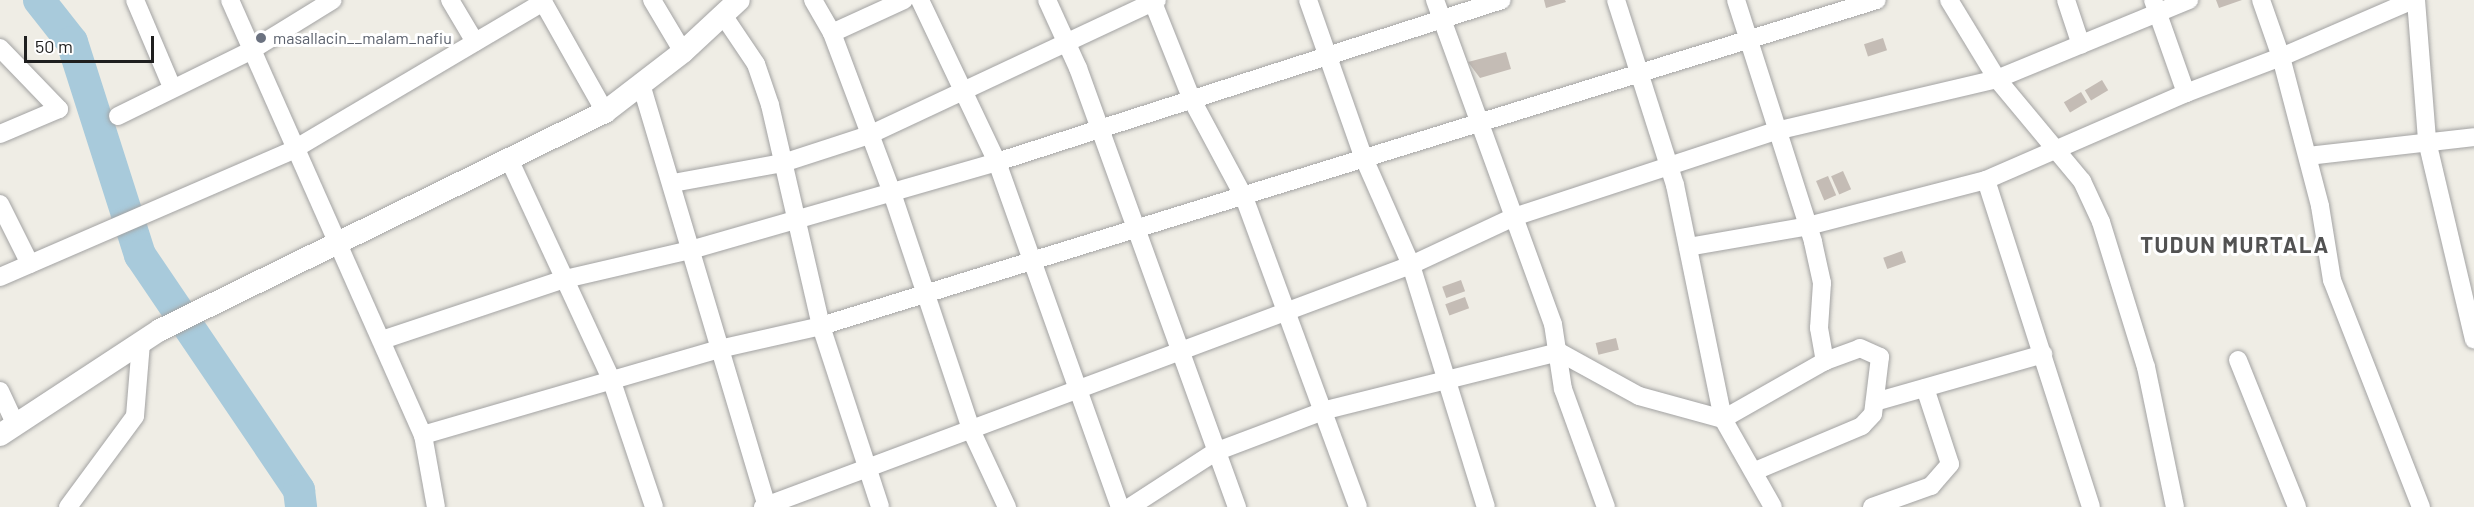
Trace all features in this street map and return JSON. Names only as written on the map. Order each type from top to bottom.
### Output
[{"type":"street","points":[[135,0],[171,85]]},
{"type":"street","points":[[230,0],[293,150],[340,243],[423,435],[436,507]]},
{"type":"street","points":[[118,116],[171,85],[250,51],[333,0]]},
{"type":"street","points":[[450,0],[475,42]]},
{"type":"street","points":[[652,0],[683,52]]},
{"type":"street","points":[[813,0],[832,33],[892,193],[972,432],[1007,507]]},
{"type":"street","points":[[832,33],[904,0]]},
{"type":"street","points":[[920,0],[997,162],[1120,507]]},
{"type":"street","points":[[1047,0],[1099,126],[1177,352],[1237,507]]},
{"type":"street","points":[[1308,0],[1333,58],[1364,156],[1411,265],[1449,378],[1486,507]]},
{"type":"street","points":[[1435,0],[1514,217],[1559,352],[1563,389],[1606,507]]},
{"type":"street","points":[[382,340],[561,280],[694,249],[997,162],[1099,126],[1333,58],[1503,0]]},
{"type":"street","points":[[1616,0],[1667,162],[1688,246],[1723,419],[1755,471],[1773,507]]},
{"type":"street","points":[[1736,0],[1822,283],[1819,328],[1825,361]]},
{"type":"street","points":[[423,435],[719,349],[820,326],[1030,257],[1133,226],[1244,197],[1364,156],[1480,124],[1638,71],[1877,0]]},
{"type":"street","points":[[1949,0],[1997,79],[2082,181],[2100,222],[2146,367],[2175,507]]},
{"type":"street","points":[[2066,0],[2082,45]]},
{"type":"street","points":[[641,84],[694,249],[719,349],[765,507],[1078,392],[1285,309],[1411,265],[1514,217],[1667,162],[1776,131],[1997,79],[2082,45],[2155,6],[2189,0]]},
{"type":"street","points":[[2261,0],[2281,57],[2308,156],[2332,280],[2421,507]]},
{"type":"street","points":[[1688,246],[1804,227],[1986,180],[2186,93],[2281,57],[2415,0],[2427,141],[2474,340]]},
{"type":"street","points":[[0,278],[111,226],[293,150],[543,1],[605,112]]},
{"type":"street","points":[[673,183],[783,163],[869,135],[1065,39],[1154,1],[1192,100],[1244,197],[1285,309],[1326,410],[1358,507]]},
{"type":"street","points":[[2155,6],[2186,93]]},
{"type":"street","points":[[0,391],[8,431],[160,330],[605,112],[683,52],[731,8],[756,64],[783,163],[820,326],[880,507]]},
{"type":"street","points":[[0,48],[59,109],[0,134]]},
{"type":"street","points":[[2308,156],[2474,137]]},
{"type":"street","points":[[509,159],[561,280],[611,379],[654,507]]},
{"type":"street","points":[[1986,180],[2091,507]]},
{"type":"street","points":[[0,204],[30,264]]},
{"type":"street","points":[[68,507],[135,416],[141,343]]},
{"type":"street","points":[[1130,507],[1136,498],[1215,452],[1326,410],[1559,352],[1639,396],[1723,419],[1825,361],[1871,349],[1880,357],[1875,402],[1862,426],[1755,471]]},
{"type":"street","points":[[1875,402],[2043,354]]},
{"type":"street","points":[[2238,360],[2297,507]]},
{"type":"street","points":[[1872,507],[1931,486],[1950,464],[1924,388]]},
{"type":"building","points":[[1544,0],[1565,0],[1566,2],[1546,8]]},
{"type":"building","points":[[2216,0],[2242,0],[2219,8]]},
{"type":"building","points":[[1883,38],[1887,50],[1868,57],[1864,44]]},
{"type":"building","points":[[1506,52],[1511,69],[1480,78],[1468,62]]},
{"type":"building","points":[[2102,80],[2108,90],[2091,101],[2085,90]]},
{"type":"building","points":[[2081,92],[2087,102],[2070,113],[2064,102]]},
{"type":"building","points":[[1843,171],[1851,189],[1839,195],[1831,176]]},
{"type":"building","points":[[1828,176],[1836,195],[1824,200],[1816,181]]},
{"type":"building","points":[[1902,251],[1906,262],[1887,269],[1883,258]]},
{"type":"building","points":[[1461,280],[1465,291],[1446,298],[1442,287]]},
{"type":"building","points":[[1465,297],[1469,308],[1449,315],[1445,304]]},
{"type":"building","points":[[1616,338],[1619,350],[1599,355],[1596,343]]},
{"type":"waterway","points":[[39,0],[72,42],[140,255],[299,490],[301,507]]},
{"type":"place","name":"masallacin__malam_nafiu","points":[[261,38]]},
{"type":"district","name":"TUDUN MURTALA","points":[[2235,245]]}]
